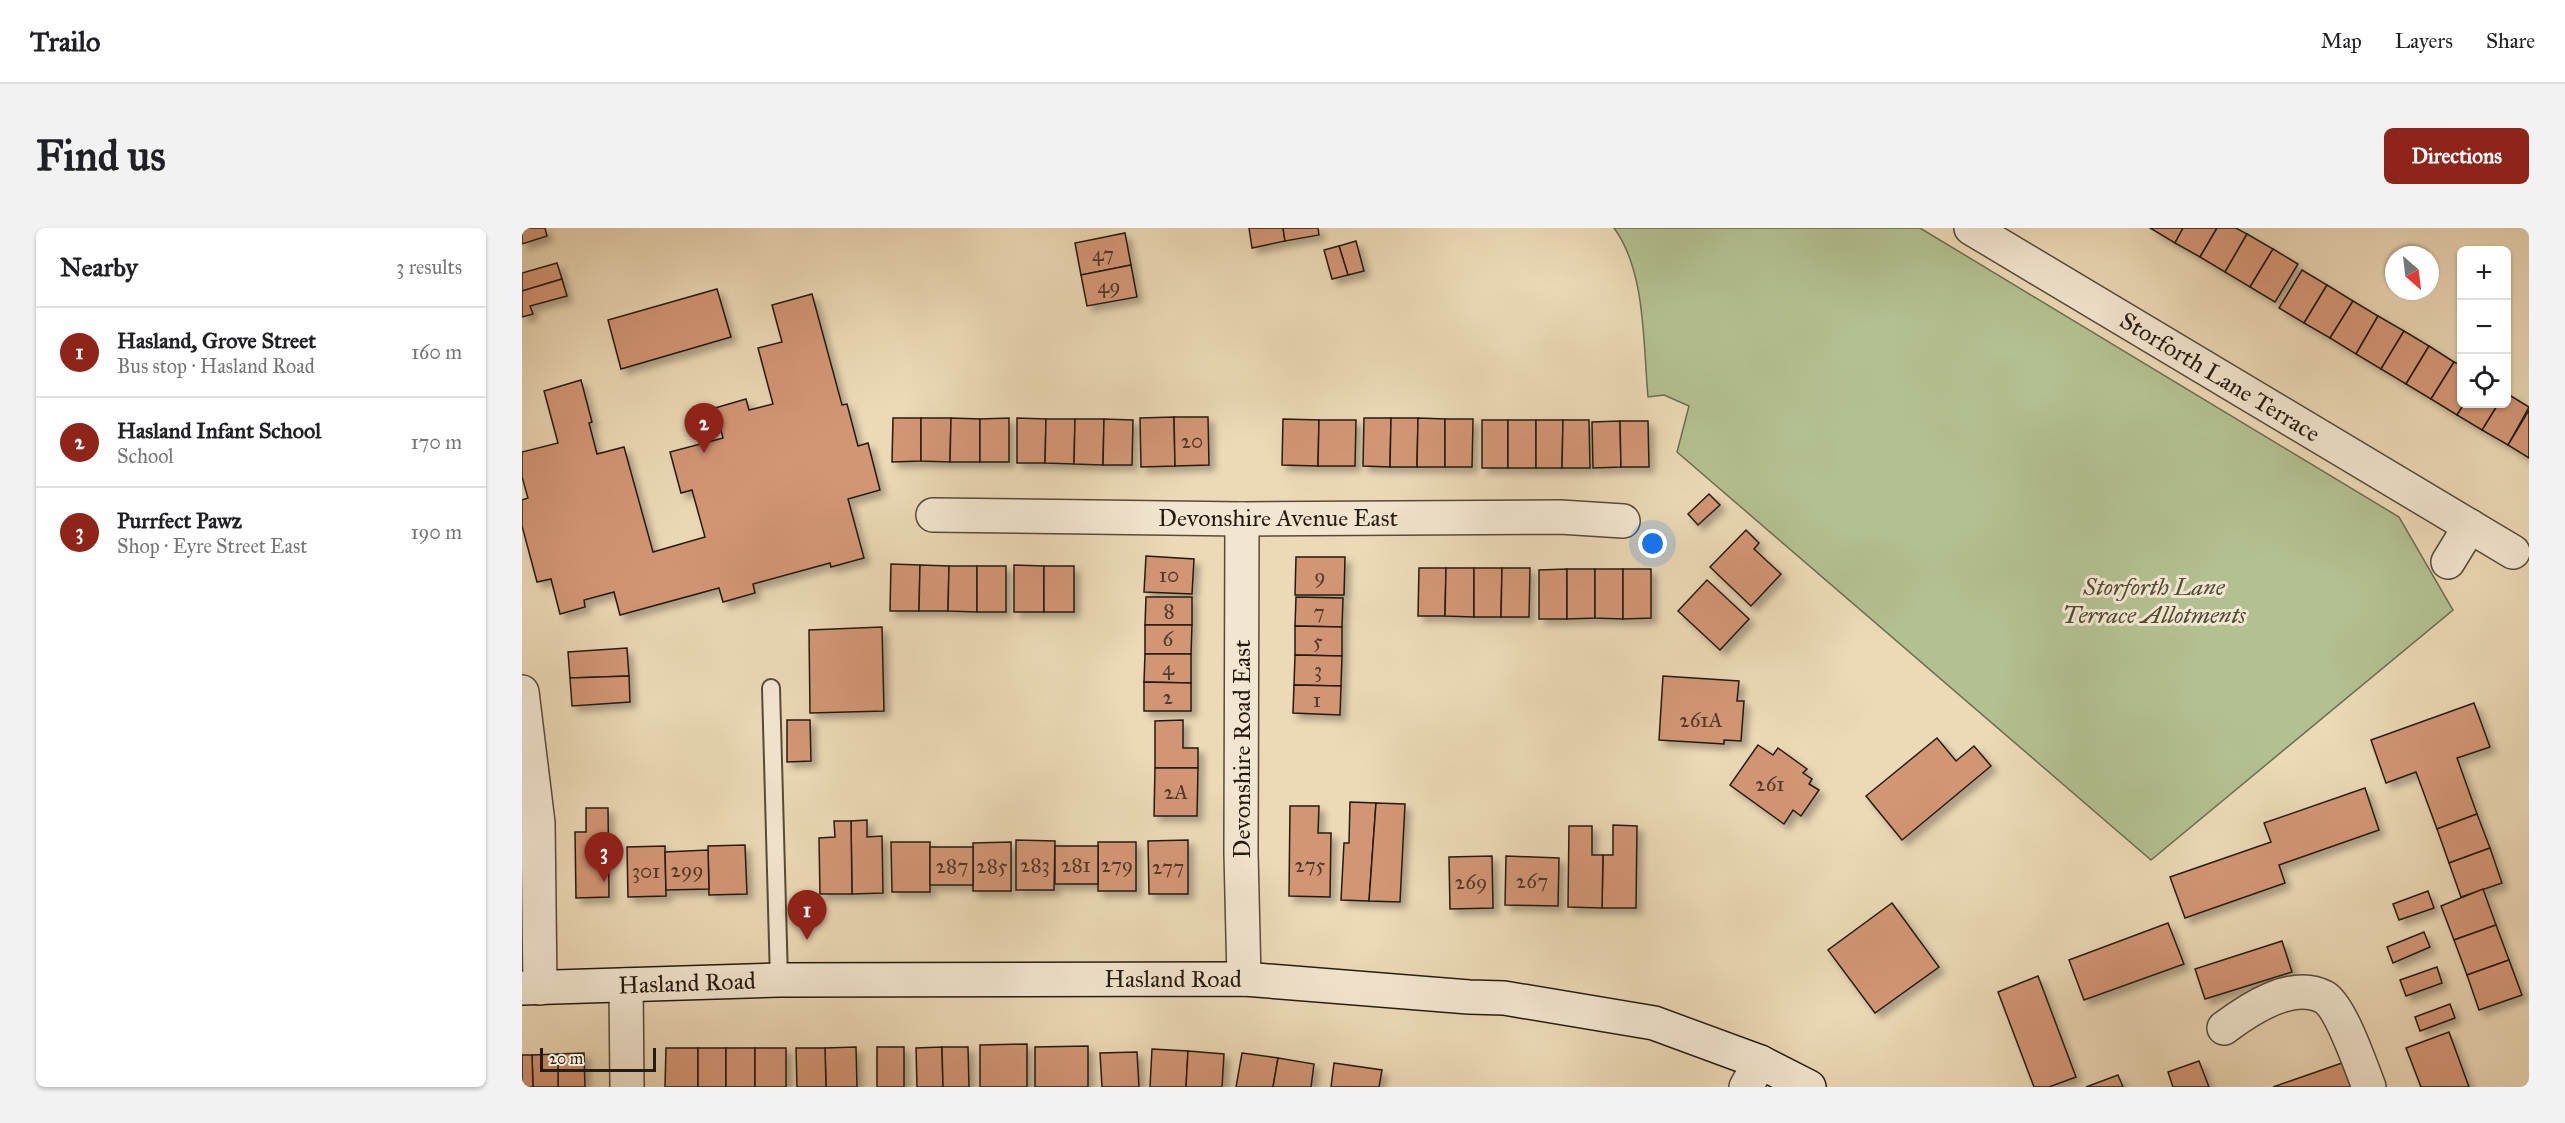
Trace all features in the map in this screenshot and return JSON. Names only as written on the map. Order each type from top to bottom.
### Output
[{"type":"street","name":"Storforth Lane Terrace","points":[[1971,228],[2513,552]]},
{"type":"street","name":"Devonshire Avenue East","points":[[933,515],[1242,519],[1560,517],[1623,521]]},
{"type":"street","name":"Devonshire Road East","points":[[1242,519],[1241,853],[1245,979]]},
{"type":"street","points":[[2448,562],[2470,526]]},
{"type":"street","points":[[522,692],[538,822],[531,988]]},
{"type":"street","name":"Hasland Road","points":[[531,988],[779,980],[1245,979],[1504,998],[1654,1023],[1753,1074],[1809,1087]]},
{"type":"street","points":[[626,984],[627,1087]]},
{"type":"street","points":[[2224,1028],[2250,1008],[2298,990],[2325,998],[2344,1026],[2369,1087]]},
{"type":"lane","points":[[771,688],[779,980]]},
{"type":"green space","name":"Storforth Lane Terrace Allotments","points":[[1614,228],[1920,228],[2399,517],[2453,610],[2151,860],[1677,452],[1689,406],[1664,395],[1648,397],[1638,286],[1624,245]]},
{"type":"building","points":[[522,228],[545,228],[547,236],[522,244]]},
{"type":"building","points":[[1249,228],[1283,228],[1285,241],[1252,248]]},
{"type":"building","points":[[1283,228],[1318,228],[1319,235],[1285,241]]},
{"type":"building","points":[[2150,228],[2183,228],[2175,243]]},
{"type":"building","points":[[2183,228],[2217,228],[2200,257],[2175,243]]},
{"type":"building","points":[[2217,228],[2236,228],[2247,234],[2225,272],[2200,257]]},
{"type":"building","points":[[1125,233],[1131,265],[1081,275],[1075,243]]},
{"type":"building","points":[[2247,234],[2273,249],[2250,287],[2225,272]]},
{"type":"building","points":[[1356,241],[1364,271],[1348,275],[1339,246]]},
{"type":"building","points":[[1339,246],[1348,275],[1332,279],[1324,250]]},
{"type":"building","points":[[2273,249],[2298,264],[2275,302],[2250,287]]},
{"type":"building","points":[[557,263],[562,279],[522,291],[522,273]]},
{"type":"building","points":[[1131,265],[1137,297],[1087,306],[1081,275]]},
{"type":"building","points":[[2302,270],[2327,285],[2304,323],[2279,308]]},
{"type":"building","points":[[562,279],[567,296],[530,306],[533,314],[522,317],[522,291]]},
{"type":"building","points":[[2327,285],[2353,301],[2330,338],[2304,323]]},
{"type":"building","points":[[717,289],[731,337],[621,369],[608,320]]},
{"type":"building","points":[[812,294],[842,405],[847,404],[858,446],[868,443],[880,490],[848,499],[864,558],[831,567],[830,563],[753,584],[755,593],[723,602],[719,588],[620,615],[614,592],[584,600],[585,607],[560,614],[551,579],[537,582],[522,526],[522,500],[528,498],[522,477],[522,452],[558,443],[544,391],[581,380],[592,422],[589,423],[597,454],[624,447],[653,552],[705,537],[692,490],[681,493],[670,452],[723,438],[715,408],[746,399],[749,410],[773,404],[758,348],[782,342],[772,305]]},
{"type":"building","points":[[2353,301],[2378,316],[2356,354],[2330,338]]},
{"type":"building","points":[[2378,316],[2404,331],[2381,369],[2356,354]]},
{"type":"building","points":[[2404,331],[2429,346],[2406,384],[2381,369]]},
{"type":"building","points":[[2429,346],[2454,362],[2431,399],[2406,384]]},
{"type":"building","points":[[2454,362],[2457,364],[2457,408],[2461,408],[2457,415],[2431,399]]},
{"type":"building","points":[[2511,396],[2529,407],[2508,445],[2482,430],[2496,408],[2511,408]]},
{"type":"building","points":[[2461,408],[2496,408],[2482,430],[2457,415]]},
{"type":"building","points":[[2529,410],[2529,458],[2508,445]]},
{"type":"building","points":[[1174,417],[1175,466],[1141,467],[1140,418]]},
{"type":"building","points":[[1174,417],[1208,417],[1209,465],[1175,466]]},
{"type":"building","points":[[893,418],[921,418],[921,461],[892,462]]},
{"type":"building","points":[[921,418],[951,418],[950,462],[921,461]]},
{"type":"building","points":[[951,418],[980,419],[980,462],[950,462]]},
{"type":"building","points":[[1009,418],[1009,462],[980,462],[980,419]]},
{"type":"building","points":[[1017,418],[1046,419],[1045,463],[1017,463]]},
{"type":"building","points":[[1364,418],[1391,418],[1390,467],[1363,466]]},
{"type":"building","points":[[1391,418],[1418,418],[1417,467],[1390,467]]},
{"type":"building","points":[[1418,418],[1445,419],[1445,467],[1417,467]]},
{"type":"building","points":[[1046,419],[1075,419],[1074,464],[1045,463]]},
{"type":"building","points":[[1075,419],[1104,419],[1103,465],[1074,464]]},
{"type":"building","points":[[1104,419],[1133,420],[1132,465],[1103,465]]},
{"type":"building","points":[[1283,419],[1319,420],[1318,466],[1282,465]]},
{"type":"building","points":[[1445,419],[1473,419],[1472,467],[1445,467]]},
{"type":"building","points":[[1319,420],[1356,420],[1355,466],[1318,466]]},
{"type":"building","points":[[1482,420],[1508,420],[1508,468],[1482,468]]},
{"type":"building","points":[[1508,420],[1536,420],[1536,468],[1508,468]]},
{"type":"building","points":[[1536,420],[1563,420],[1562,468],[1536,468]]},
{"type":"building","points":[[1563,420],[1589,420],[1590,468],[1562,468]]},
{"type":"building","points":[[1620,421],[1621,467],[1593,468],[1592,422]]},
{"type":"building","points":[[1620,421],[1648,421],[1649,467],[1621,467]]},
{"type":"building","points":[[1709,494],[1720,505],[1698,525],[1688,514]]},
{"type":"building","points":[[1746,530],[1759,543],[1754,549],[1781,574],[1751,606],[1710,567]]},
{"type":"building","points":[[1146,556],[1194,559],[1192,594],[1144,592]]},
{"type":"building","points":[[1296,557],[1345,557],[1344,595],[1295,595]]},
{"type":"building","points":[[891,564],[920,565],[919,611],[890,611]]},
{"type":"building","points":[[920,565],[949,566],[948,611],[919,611]]},
{"type":"building","points":[[1014,565],[1044,566],[1044,612],[1014,612]]},
{"type":"building","points":[[949,566],[977,566],[977,612],[948,611]]},
{"type":"building","points":[[977,566],[1006,566],[1006,612],[977,612]]},
{"type":"building","points":[[1044,566],[1074,566],[1074,612],[1044,612]]},
{"type":"building","points":[[1419,568],[1446,568],[1445,616],[1418,616]]},
{"type":"building","points":[[1446,568],[1474,568],[1474,617],[1445,616]]},
{"type":"building","points":[[1474,568],[1502,568],[1501,617],[1474,617]]},
{"type":"building","points":[[1502,568],[1530,568],[1529,617],[1501,617]]},
{"type":"building","points":[[1567,569],[1567,619],[1539,619],[1539,570]]},
{"type":"building","points":[[1567,569],[1595,569],[1595,618],[1567,619]]},
{"type":"building","points":[[1595,569],[1623,569],[1623,619],[1595,618]]},
{"type":"building","points":[[1623,569],[1651,569],[1651,618],[1623,619]]},
{"type":"building","points":[[1707,580],[1749,619],[1720,650],[1678,611]]},
{"type":"building","points":[[1146,597],[1192,597],[1192,625],[1145,625]]},
{"type":"building","points":[[1296,597],[1343,598],[1342,627],[1295,626]]},
{"type":"building","points":[[1145,625],[1192,625],[1191,654],[1145,654]]},
{"type":"building","points":[[1295,626],[1342,627],[1342,656],[1295,655]]},
{"type":"building","points":[[882,627],[884,711],[810,713],[809,630]]},
{"type":"building","points":[[627,648],[629,676],[570,678],[568,652]]},
{"type":"building","points":[[1145,654],[1191,654],[1191,683],[1144,682]]},
{"type":"building","points":[[1295,655],[1342,656],[1341,686],[1294,685]]},
{"type":"building","points":[[629,676],[630,702],[572,706],[570,678]]},
{"type":"building","points":[[1663,676],[1739,681],[1737,701],[1744,701],[1741,741],[1724,740],[1724,744],[1659,740]]},
{"type":"building","points":[[1144,682],[1191,683],[1191,711],[1144,711]]},
{"type":"building","points":[[1294,685],[1341,686],[1340,715],[1293,713]]},
{"type":"building","points":[[2474,703],[2490,747],[2457,758],[2477,814],[2437,829],[2416,772],[2386,783],[2371,740]]},
{"type":"building","points":[[787,720],[810,720],[811,761],[787,762]]},
{"type":"building","points":[[1183,720],[1183,748],[1198,748],[1198,768],[1155,768],[1155,721]]},
{"type":"building","points":[[1937,738],[1956,761],[1974,746],[1991,766],[1902,840],[1866,796]]},
{"type":"building","points":[[1758,745],[1773,755],[1778,748],[1807,769],[1803,773],[1812,779],[1809,784],[1819,790],[1801,816],[1793,810],[1784,824],[1730,785]]},
{"type":"building","points":[[1155,768],[1198,768],[1197,816],[1154,816]]},
{"type":"building","points":[[2365,788],[2379,830],[2279,865],[2285,883],[2185,918],[2170,877],[2271,842],[2264,823]]},
{"type":"building","points":[[1350,802],[1376,803],[1369,901],[1341,900],[1344,843],[1349,843]]},
{"type":"building","points":[[1376,803],[1405,804],[1400,902],[1369,901]]},
{"type":"building","points":[[1290,806],[1319,806],[1318,833],[1331,833],[1330,897],[1289,896]]},
{"type":"building","points":[[586,808],[608,808],[609,897],[576,898],[575,832],[586,832]]},
{"type":"building","points":[[2477,814],[2490,848],[2449,863],[2437,829]]},
{"type":"building","points":[[867,820],[867,837],[882,836],[883,893],[852,894],[851,821]]},
{"type":"building","points":[[834,821],[851,821],[852,894],[820,894],[819,838],[835,837]]},
{"type":"building","points":[[1613,825],[1637,826],[1636,908],[1602,908],[1603,855],[1613,855]]},
{"type":"building","points":[[1569,826],[1592,826],[1592,855],[1603,855],[1602,908],[1568,907]]},
{"type":"building","points":[[1016,840],[1055,841],[1054,890],[1016,890]]},
{"type":"building","points":[[1188,840],[1188,894],[1149,894],[1148,841]]},
{"type":"building","points":[[891,842],[930,842],[930,892],[892,892]]},
{"type":"building","points":[[1011,842],[1011,891],[973,891],[973,843]]},
{"type":"building","points":[[1098,842],[1136,842],[1136,891],[1098,891]]},
{"type":"building","points":[[745,845],[747,894],[709,895],[708,846]]},
{"type":"building","points":[[665,846],[666,896],[628,897],[627,847]]},
{"type":"building","points":[[1055,846],[1098,846],[1098,884],[1055,884]]},
{"type":"building","points":[[930,847],[973,847],[973,885],[930,885]]},
{"type":"building","points":[[2490,848],[2502,883],[2461,897],[2449,863]]},
{"type":"building","points":[[708,850],[709,889],[666,890],[665,852]]},
{"type":"building","points":[[1492,856],[1493,908],[1450,909],[1449,857]]},
{"type":"building","points":[[1506,856],[1559,858],[1558,906],[1505,905]]},
{"type":"building","points":[[2483,889],[2496,925],[2454,940],[2441,906]]},
{"type":"building","points":[[2428,891],[2434,908],[2399,920],[2393,904]]},
{"type":"building","points":[[1892,903],[1939,967],[1875,1013],[1828,950]]},
{"type":"building","points":[[2168,923],[2184,964],[2084,1000],[2069,960]]},
{"type":"building","points":[[2496,925],[2509,960],[2467,975],[2454,940]]},
{"type":"building","points":[[2424,932],[2430,947],[2393,963],[2387,947]]},
{"type":"building","points":[[2282,941],[2292,972],[2205,999],[2195,969]]},
{"type":"building","points":[[2509,960],[2522,995],[2479,1010],[2467,975]]},
{"type":"building","points":[[2437,967],[2442,983],[2406,996],[2400,980]]},
{"type":"building","points":[[2038,976],[2076,1077],[2049,1087],[2034,1087],[1998,992]]},
{"type":"building","points":[[2450,1004],[2455,1018],[2420,1031],[2415,1017]]},
{"type":"building","points":[[2449,1032],[2469,1087],[2421,1087],[2406,1048]]},
{"type":"building","points":[[1027,1044],[1027,1087],[980,1087],[980,1045]]},
{"type":"building","points":[[1088,1046],[1088,1087],[1035,1087],[1035,1047]]},
{"type":"building","points":[[856,1047],[857,1087],[826,1087],[825,1048]]},
{"type":"building","points":[[877,1047],[904,1047],[904,1087],[877,1087]]},
{"type":"building","points":[[942,1047],[943,1087],[917,1087],[916,1048]]},
{"type":"building","points":[[942,1047],[968,1047],[969,1087],[943,1087]]},
{"type":"building","points":[[666,1048],[698,1048],[698,1087],[665,1087]]},
{"type":"building","points":[[698,1048],[726,1048],[726,1087],[698,1087]]},
{"type":"building","points":[[726,1048],[755,1048],[755,1087],[726,1087]]},
{"type":"building","points":[[755,1048],[786,1048],[786,1087],[755,1087]]},
{"type":"building","points":[[796,1048],[825,1048],[826,1087],[797,1087]]},
{"type":"building","points":[[1152,1049],[1188,1051],[1186,1087],[1150,1087]]},
{"type":"building","points":[[1188,1051],[1224,1054],[1222,1087],[1186,1087]]},
{"type":"building","points":[[1137,1052],[1139,1087],[1102,1087],[1100,1053]]},
{"type":"building","points":[[584,1053],[585,1087],[558,1087],[558,1054]]},
{"type":"building","points":[[1242,1053],[1278,1058],[1273,1087],[1236,1087]]},
{"type":"building","points":[[558,1054],[558,1087],[533,1087],[532,1055]]},
{"type":"building","points":[[522,1055],[532,1055],[533,1087],[522,1087]]},
{"type":"building","points":[[1278,1058],[1314,1064],[1311,1087],[1273,1087]]},
{"type":"building","points":[[2199,1061],[2209,1087],[2173,1087],[2168,1072]]},
{"type":"building","points":[[1334,1063],[1382,1070],[1379,1087],[1331,1087]]},
{"type":"building","points":[[2342,1063],[2351,1087],[2273,1087]]},
{"type":"building","points":[[2118,1075],[2123,1087],[2086,1087]]},
{"type":"place","name":"Hasland Infant School","points":[[704,453]]},
{"type":"place","name":"Purrfect Pawz","points":[[604,882]]},
{"type":"place","name":"Hasland, Grove Street","points":[[807,940]]}]
